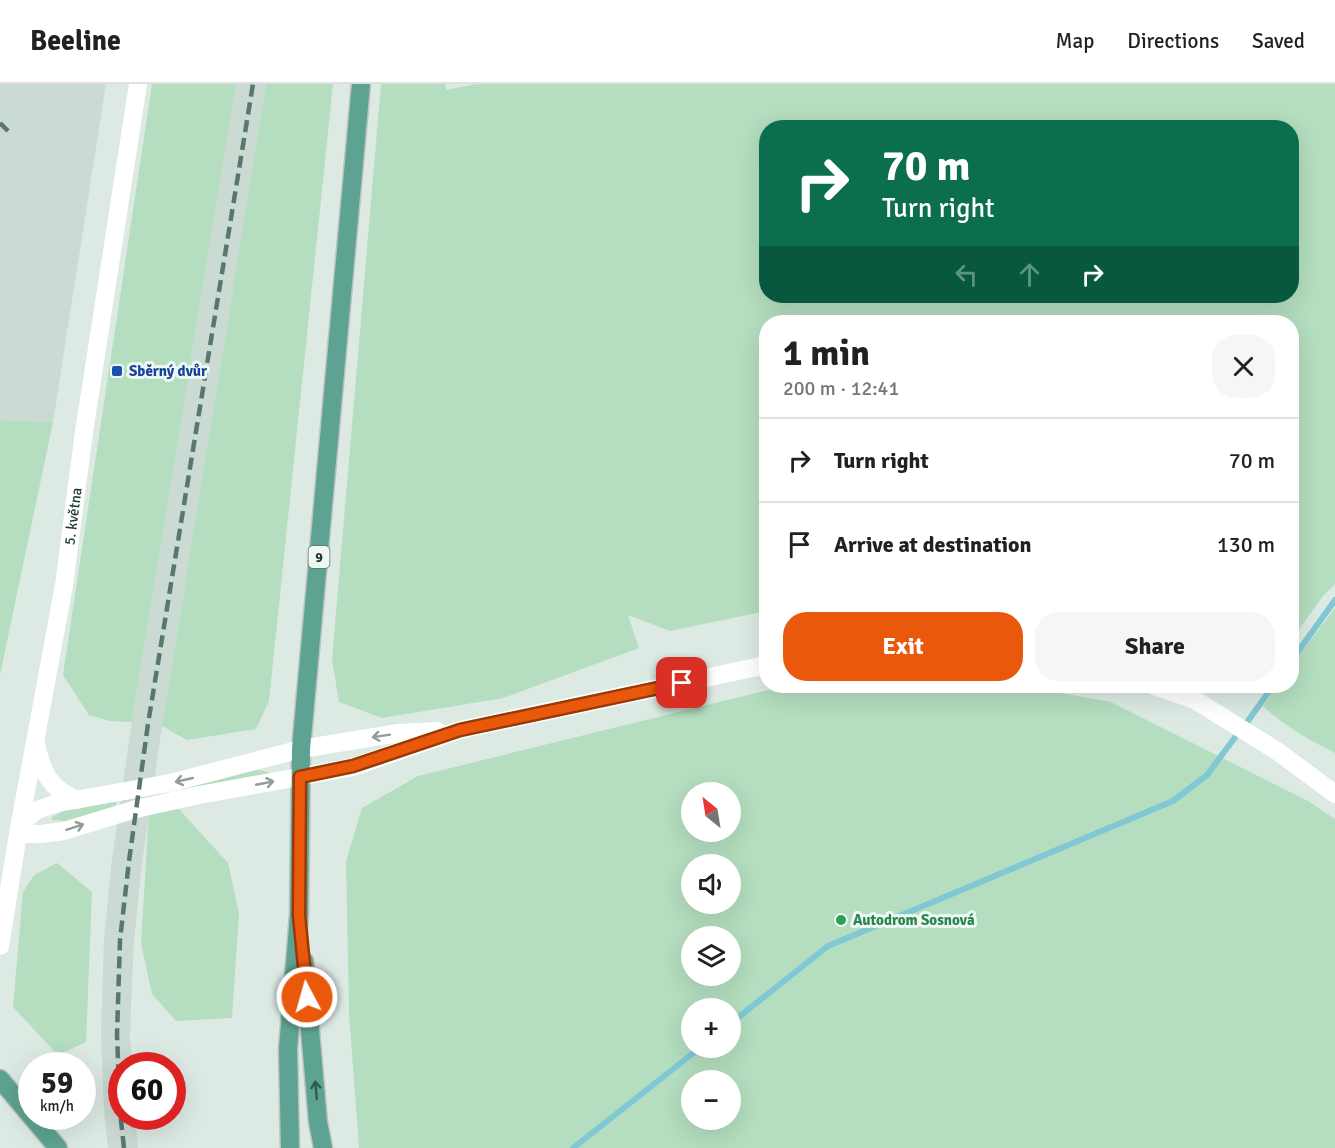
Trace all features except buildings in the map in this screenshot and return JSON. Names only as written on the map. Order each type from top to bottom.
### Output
[{"type":"main road","name":"9","points":[[291,1148],[288,1049],[299,915],[300,777],[361,84]]},
{"type":"main road","name":"9","points":[[299,915],[318,1122],[323,1148]]},
{"type":"main road","points":[[0,1079],[58,1148]]},
{"type":"street","name":"5. května","points":[[0,946],[64,585],[84,432],[138,84]]},
{"type":"street","points":[[19,829],[41,834],[64,831],[136,809],[353,766],[460,730],[759,666]]},
{"type":"street","points":[[1175,693],[1195,700],[1277,751],[1335,794]]},
{"type":"street","points":[[19,829],[37,810],[58,803],[170,783],[302,749],[399,733],[460,730]]},
{"type":"street","points":[[35,741],[41,763],[52,783],[65,795],[77,800]]},
{"type":"shaded area","points":[[0,84],[106,84],[53,422],[0,420]]},
{"type":"shaded area","points":[[236,84],[266,84],[142,863],[134,941],[131,1052],[108,1052],[108,1130],[136,1130],[138,1148],[108,1148],[101,1035],[104,939],[112,859],[132,722]]},
{"type":"green space","points":[[152,84],[236,84],[132,722],[110,721],[89,715],[63,675]]},
{"type":"green space","points":[[266,84],[333,84],[269,701],[256,729],[187,740],[162,726]]},
{"type":"green space","points":[[381,84],[445,84],[446,90],[476,84],[1335,84],[1335,584],[1323,596],[1299,629],[1299,315],[759,315],[759,612],[670,631],[628,615],[639,648],[503,698],[382,718],[339,702],[332,660]]},
{"type":"green space","points":[[0,420],[53,422],[0,675]]},
{"type":"green space","points":[[1335,608],[1335,753],[1297,732],[1263,706],[1272,693],[1299,693],[1299,656]]},
{"type":"green space","name":"Autodrom Sosnová","points":[[759,692],[1060,693],[1111,702],[1308,801],[1335,819],[1335,1148],[359,1148],[349,1012],[346,861],[362,808],[418,776]]},
{"type":"green space","points":[[251,770],[271,773],[150,799],[150,794]]},
{"type":"green space","points":[[116,801],[116,806],[70,820],[52,820],[52,817],[66,810]]},
{"type":"green space","points":[[179,809],[228,863],[239,913],[232,1018],[176,1021],[152,994],[141,943],[149,811]]},
{"type":"green space","points":[[57,863],[92,892],[86,1042],[64,1052],[55,1052],[13,1007],[23,892],[34,875]]},
{"type":"waterway","points":[[1299,650],[1335,600]]},
{"type":"waterway","points":[[1245,725],[1268,693]]},
{"type":"waterway","points":[[741,1015],[828,946],[1173,801],[1207,775],[1236,736]]},
{"type":"waterway","points":[[573,1148],[687,1058]]},
{"type":"railway","points":[[124,1148],[117,1035],[120,940],[129,861],[148,724],[253,84]]},
{"type":"railway","points":[[0,123],[8,131]]},
{"type":"place","name":"Sběrný dvůr","points":[[117,371]]},
{"type":"place","name":"Autodrom Sosnová","points":[[841,920]]},
{"type":"route","points":[[307,997],[299,915],[300,777],[353,766],[460,730],[682,683]]}]
